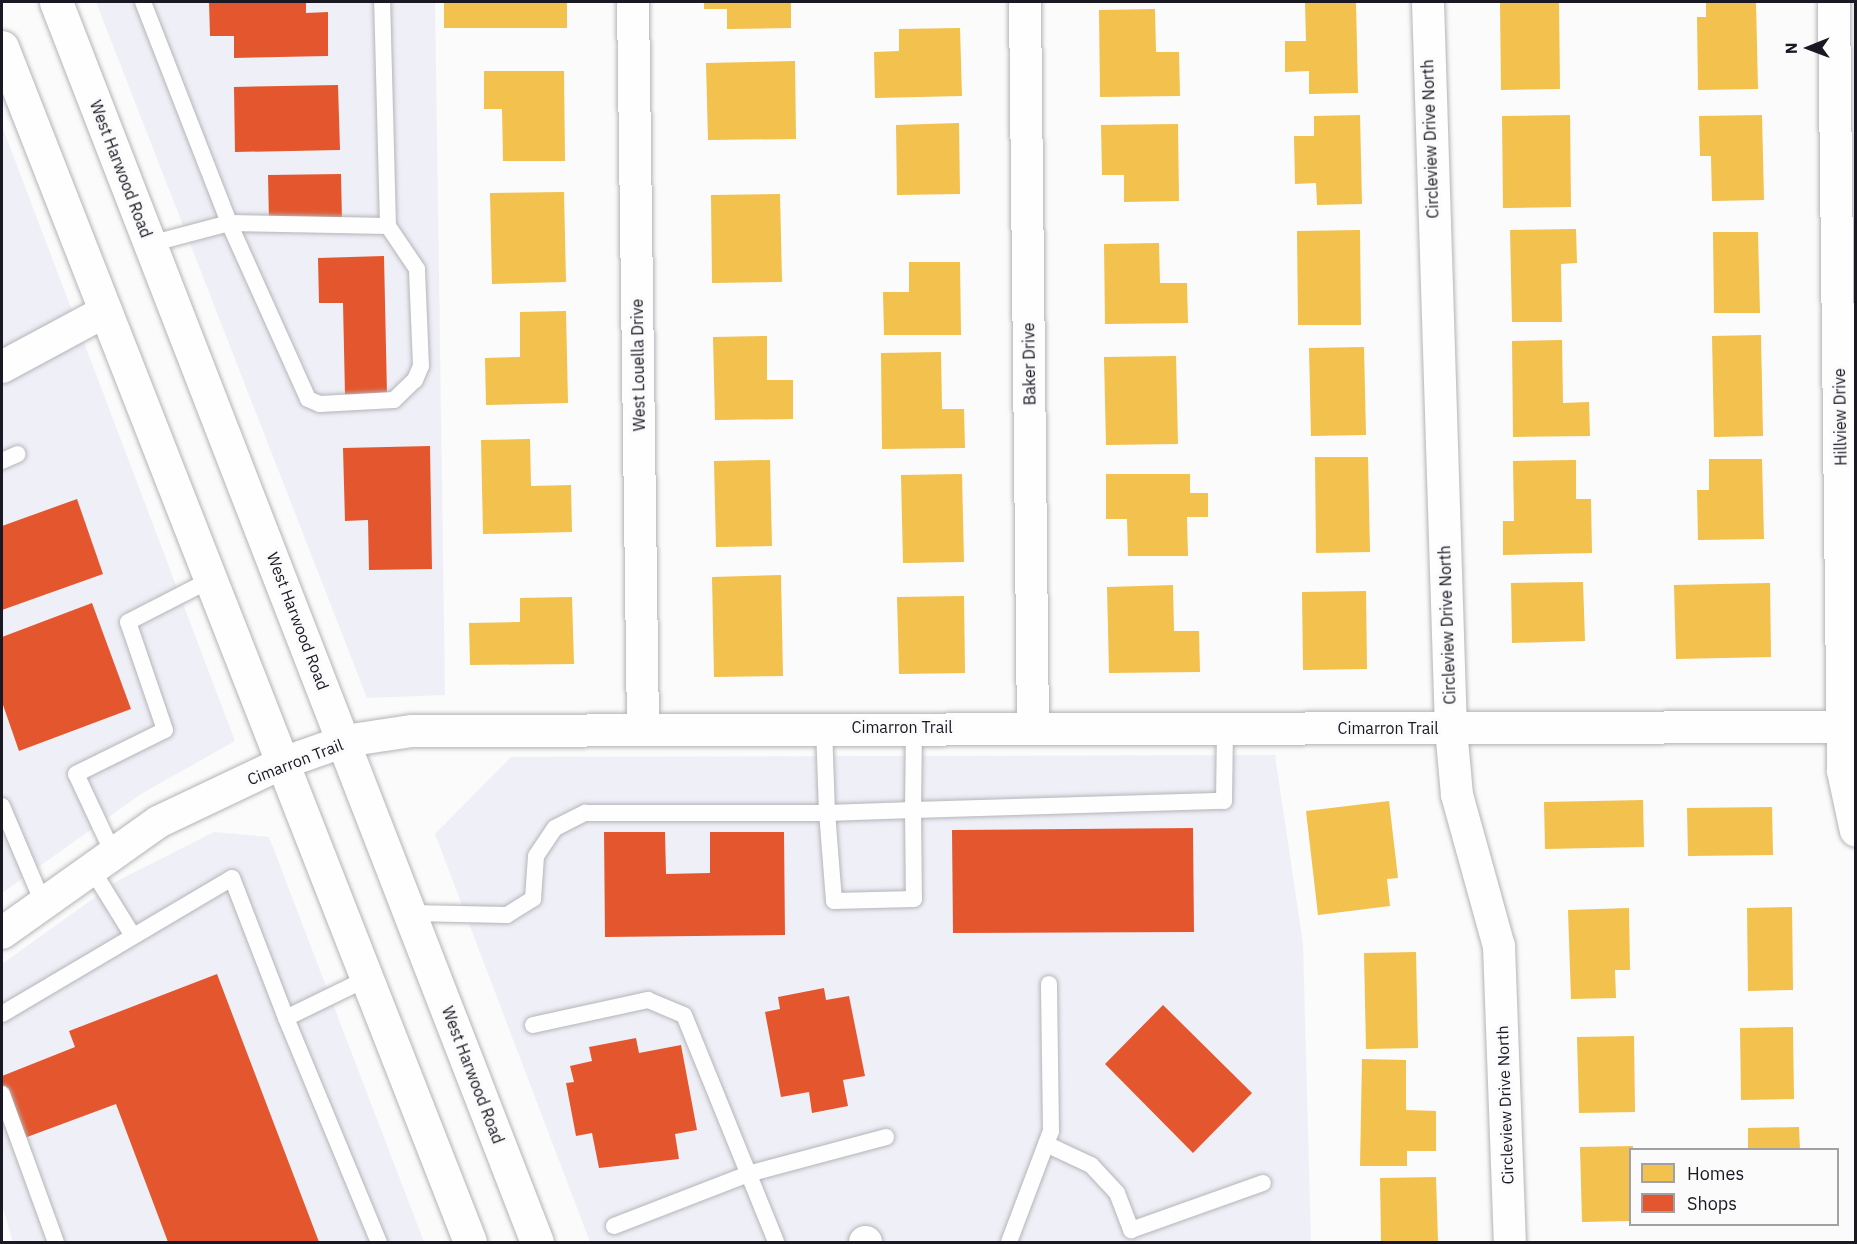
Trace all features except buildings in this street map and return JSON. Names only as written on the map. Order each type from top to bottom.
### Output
[{"type":"main road","name":"West Harwood Road","points":[[56,2],[345,741],[537,1242]]},
{"type":"main road","points":[[2,49],[212,579],[280,764],[370,977],[470,1242]]},
{"type":"street","name":"West Louella Drive","points":[[633,2],[643,729]]},
{"type":"street","name":"Baker Drive","points":[[1025,2],[1033,727]]},
{"type":"street","name":"Circleview Drive North","points":[[1428,2],[1451,729],[1456,795],[1499,946],[1510,1242]]},
{"type":"street","name":"Hillview Drive","points":[[1834,2],[1849,727],[1843,771],[1856,831]]},
{"type":"street","points":[[2,367],[106,311]]},
{"type":"street","name":"Cimarron Trail","points":[[2,933],[158,822],[280,764],[345,741],[412,731],[1033,727],[1451,729],[1849,727]]},
{"type":"lane","points":[[143,2],[230,224],[300,391],[320,404],[394,400],[421,366],[417,269],[388,226],[382,2]]},
{"type":"lane","points":[[150,244],[230,224],[388,226]]},
{"type":"lane","points":[[2,461],[18,454]]},
{"type":"lane","points":[[134,936],[102,860],[76,774],[165,730],[128,622],[212,579]]},
{"type":"lane","points":[[824,728],[827,813],[834,901],[914,899],[914,728]]},
{"type":"lane","points":[[411,914],[507,915],[533,899],[536,856],[555,828],[585,813],[827,813],[1224,801],[1225,728]]},
{"type":"lane","points":[[2,806],[43,903]]},
{"type":"lane","points":[[2,1014],[232,878],[286,1018],[379,1242]]},
{"type":"lane","points":[[286,1018],[370,977]]},
{"type":"lane","points":[[1009,1242],[1051,1131],[1049,984]]},
{"type":"lane","points":[[533,1025],[648,1000],[684,1015],[776,1242]]},
{"type":"lane","points":[[2,1094],[56,1242]]},
{"type":"lane","points":[[614,1226],[748,1174],[886,1137]]},
{"type":"lane","points":[[1046,1144],[1091,1165],[1118,1193],[1131,1230],[1263,1183]]},
{"type":"shaded area","points":[[96,2],[435,2],[445,695],[367,698]]},
{"type":"shaded area","points":[[2,126],[235,741],[141,794],[2,893]]},
{"type":"shaded area","points":[[1275,755],[1303,944],[1311,1242],[590,1242],[435,834],[511,757]]},
{"type":"shaded area","points":[[214,832],[269,837],[424,1242],[13,1242],[2,1205],[2,964],[119,880]]}]
